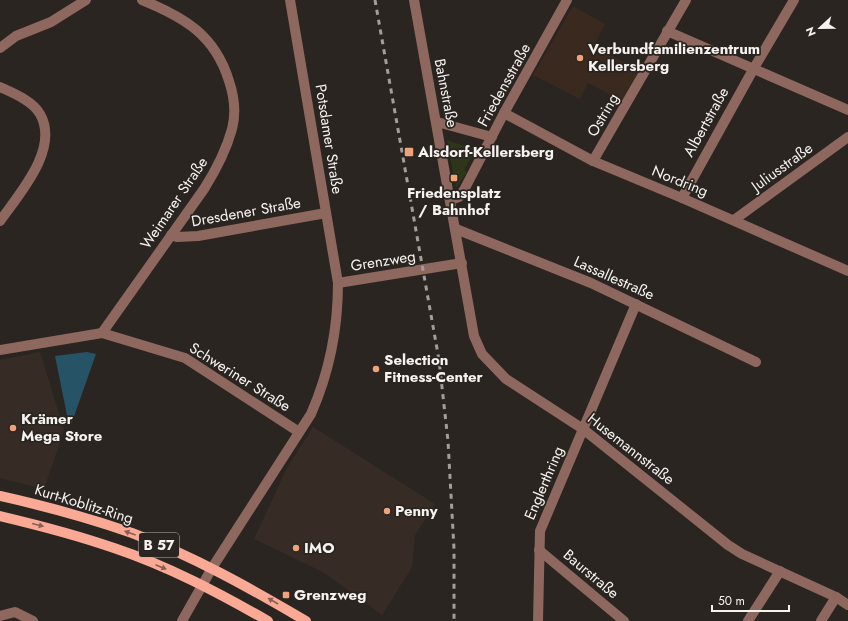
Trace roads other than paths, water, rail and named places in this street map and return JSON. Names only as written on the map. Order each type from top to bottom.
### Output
[{"type":"main road","name":"Kurt-Koblitz-Ring","points":[[0,496],[51,508],[132,534],[212,568],[306,621]]},
{"type":"main road","name":"B 57","points":[[0,516],[42,526],[115,548],[202,585],[268,621]]},
{"type":"street","points":[[0,48],[16,36],[50,22],[86,0]]},
{"type":"street","name":"Weimarer Straße","points":[[102,333],[204,189],[223,155],[232,128],[234,107],[232,90],[221,57],[200,33],[162,8],[142,0]]},
{"type":"street","name":"Potsdamer Straße","points":[[290,0],[338,284]]},
{"type":"street","name":"Bahnstraße","points":[[414,0],[462,263]]},
{"type":"street","name":"Friedensstraße","points":[[450,200],[459,197],[464,190],[504,113],[567,0]]},
{"type":"street","name":"Ostring","points":[[593,161],[686,0]]},
{"type":"street","name":"Albertstraße","points":[[682,198],[754,68],[794,0]]},
{"type":"street","points":[[668,31],[848,110]]},
{"type":"street","points":[[0,87],[33,106],[40,114],[46,133],[41,157],[33,174],[0,221]]},
{"type":"street","name":"Nordring","points":[[504,113],[593,161],[734,220],[848,271]]},
{"type":"street","points":[[437,122],[492,137]]},
{"type":"street","name":"Juliusstraße","points":[[734,220],[848,137]]},
{"type":"street","name":"Dresdener Straße","points":[[171,235],[177,237],[198,236],[326,213]]},
{"type":"street","name":"Lassallestraße","points":[[456,229],[590,283],[756,362]]},
{"type":"street","name":"Grenzweg","points":[[202,585],[311,414],[321,392],[329,365],[336,328],[338,284],[462,263]]},
{"type":"street","name":"Husemannstraße","points":[[462,263],[474,336],[482,354],[506,379],[583,429],[728,545],[742,554],[836,597],[848,605]]},
{"type":"street","name":"Englerthring","points":[[538,621],[540,531],[636,304]]},
{"type":"street","name":"Schweriner Straße","points":[[0,350],[102,333],[185,358],[299,432]]},
{"type":"street","name":"Baurstraße","points":[[539,550],[624,621]]},
{"type":"street","points":[[748,621],[780,571]]},
{"type":"street","points":[[182,621],[202,585]]},
{"type":"street","points":[[821,621],[836,597]]},
{"type":"street","points":[[0,616],[16,612],[33,621]]},
{"type":"water","points":[[87,352],[96,354],[71,425],[69,425],[55,356]]},
{"type":"railway","points":[[375,0],[439,360],[448,441],[454,549],[454,621]]},
{"type":"place","name":"Verbundfamilienzentrum Kellersberg","points":[[580,58]]},
{"type":"place","name":"Alsdorf-Kellersberg","points":[[409,152]]},
{"type":"place","name":"Friedensplatz / Bahnhof","points":[[454,178]]},
{"type":"place","name":"Selection Fitness-Center","points":[[376,369]]},
{"type":"place","name":"Krämer Mega Store","points":[[13,428]]},
{"type":"place","name":"Penny","points":[[387,511]]},
{"type":"place","name":"IMO","points":[[296,548]]},
{"type":"place","name":"Grenzweg","points":[[286,595]]}]
